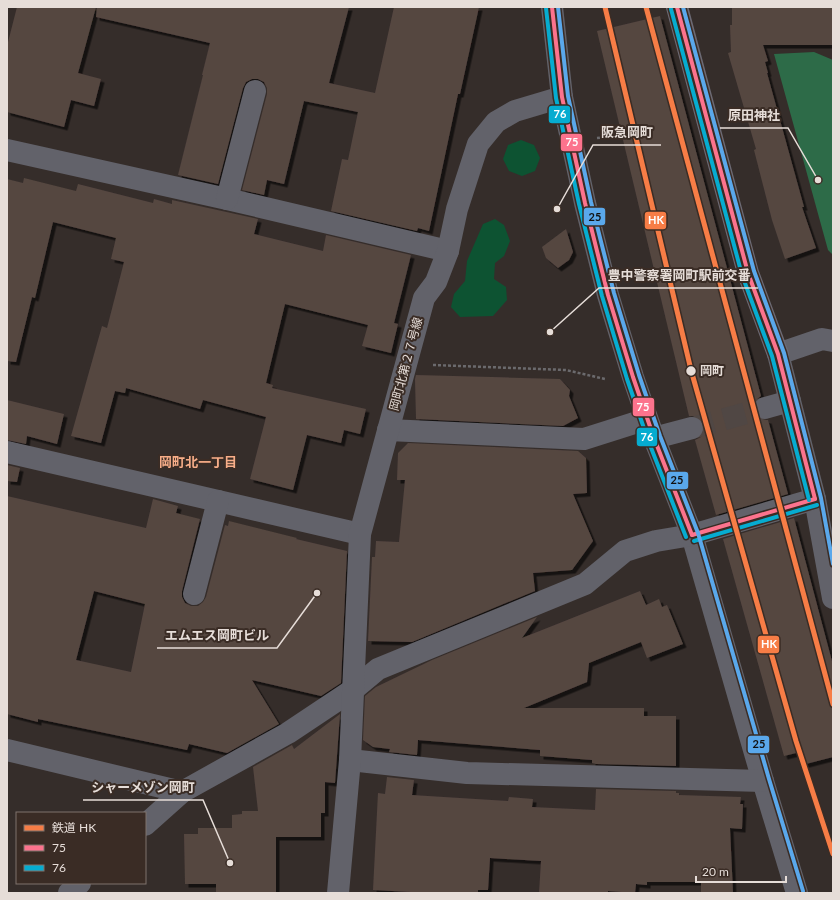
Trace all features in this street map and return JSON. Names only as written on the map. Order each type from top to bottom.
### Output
[{"type":"main road","points":[[677,7],[748,273],[778,354]]},
{"type":"street","points":[[552,7],[562,97],[585,203],[608,295],[650,428],[692,536],[797,893]]},
{"type":"street","points":[[227,199],[255,90]]},
{"type":"street","name":"岡町北第２７号線","points":[[338,893],[350,760],[360,534],[424,298],[436,282],[448,251],[457,209],[478,144],[496,122],[515,112],[562,97]]},
{"type":"street","points":[[7,150],[227,199],[448,251]]},
{"type":"street","points":[[833,341],[822,339],[778,354],[815,499],[833,598]]},
{"type":"street","points":[[764,408],[790,401]]},
{"type":"street","points":[[388,430],[584,439],[650,428],[692,428]]},
{"type":"street","points":[[7,452],[360,534]]},
{"type":"street","points":[[146,824],[182,792],[288,733],[354,689],[378,669],[586,584],[625,551],[656,541],[692,536],[815,499]]},
{"type":"street","points":[[194,594],[218,501]]},
{"type":"street","points":[[7,750],[182,792]]},
{"type":"street","points":[[350,760],[466,773],[763,781]]},
{"type":"street","points":[[69,893],[79,884]]},
{"type":"path","points":[[426,365],[566,370],[605,379]]},
{"type":"green space","points":[[814,52],[833,60],[833,255],[828,250],[774,54]]},
{"type":"green space","points":[[521,140],[534,145],[540,158],[535,171],[522,176],[509,171],[503,159],[508,145]]},
{"type":"green space","points":[[495,219],[504,225],[510,241],[504,256],[495,263],[494,279],[506,287],[507,300],[493,316],[460,317],[451,307],[454,294],[465,281],[467,261],[483,224]]},
{"type":"building","points":[[17,7],[96,7],[78,73],[101,79],[94,106],[71,100],[64,127],[7,112],[7,46]]},
{"type":"building","points":[[97,7],[349,7],[329,83],[375,93],[394,7],[479,7],[460,94],[458,94],[429,231],[418,228],[417,231],[331,211],[342,159],[348,160],[358,112],[304,101],[284,184],[267,180],[264,195],[242,190],[267,94],[267,88],[264,82],[258,79],[252,79],[246,82],[243,88],[218,184],[178,175],[210,43],[96,17]]},
{"type":"building","points":[[732,7],[833,7],[833,45],[763,45],[768,61],[765,62],[767,73],[804,207],[802,207],[816,248],[785,259],[772,220],[754,150],[756,149],[728,53],[731,52],[730,25],[732,25]]},
{"type":"building","points":[[660,16],[761,396],[753,405],[753,411],[757,417],[762,420],[768,420],[788,494],[716,515],[695,440],[701,437],[704,432],[704,425],[701,419],[695,416],[689,416],[597,31]]},
{"type":"building","points":[[24,178],[76,191],[78,184],[153,203],[154,199],[172,204],[172,200],[258,219],[254,234],[323,251],[326,235],[411,255],[394,323],[398,324],[391,353],[362,346],[368,325],[285,304],[266,383],[273,385],[272,388],[366,409],[360,434],[344,430],[341,443],[307,435],[293,490],[250,479],[266,417],[203,400],[200,409],[126,388],[125,393],[115,391],[101,443],[71,436],[102,326],[107,328],[124,262],[111,259],[116,238],[53,222],[35,298],[32,297],[16,362],[7,361],[7,179],[23,183]]},
{"type":"building","points":[[566,229],[573,252],[569,260],[558,268],[546,258],[542,247]]},
{"type":"building","points":[[416,375],[560,379],[570,390],[569,396],[578,418],[563,426],[416,419]]},
{"type":"building","points":[[7,400],[64,414],[57,444],[27,436],[26,444],[7,440]]},
{"type":"building","points":[[408,443],[578,451],[586,458],[587,493],[573,494],[593,541],[572,570],[533,573],[535,591],[412,642],[368,641],[372,557],[375,557],[376,541],[399,542],[405,480],[397,480],[398,453]]},
{"type":"building","points":[[7,465],[20,468],[17,482],[7,481]]},
{"type":"building","points":[[7,496],[146,528],[153,499],[178,506],[176,513],[200,519],[182,591],[182,597],[185,603],[191,606],[198,606],[206,597],[225,525],[228,526],[229,521],[347,551],[341,683],[321,696],[252,680],[279,724],[227,753],[189,744],[187,750],[38,719],[38,722],[7,714]],"holes":[[[94,591],[145,604],[131,672],[76,660]]]},
{"type":"building","points":[[794,518],[833,665],[833,757],[802,765],[800,752],[784,756],[723,539]]},
{"type":"building","points":[[640,591],[646,605],[659,599],[662,607],[667,605],[683,644],[647,658],[641,642],[589,663],[587,682],[524,708],[644,708],[644,716],[676,716],[676,766],[596,764],[592,763],[592,760],[540,756],[540,750],[418,740],[417,755],[389,752],[390,749],[373,747],[363,740],[365,696],[376,687],[432,660],[537,617],[522,638]]},
{"type":"building","points":[[340,714],[335,783],[325,782],[325,813],[321,813],[321,837],[276,837],[276,892],[216,893],[216,884],[185,884],[184,834],[198,834],[198,828],[232,828],[232,815],[242,814],[242,811],[258,811],[253,767],[292,745],[294,749]]},
{"type":"building","points":[[387,777],[414,780],[412,795],[508,801],[509,797],[533,799],[532,807],[595,810],[596,789],[676,791],[679,795],[741,797],[740,804],[743,804],[742,829],[730,828],[733,893],[701,893],[701,882],[647,882],[647,885],[636,884],[635,893],[608,891],[608,893],[539,893],[541,861],[490,858],[488,890],[478,890],[478,893],[430,893],[373,890],[378,793],[385,794]]},
{"type":"tunnel","points":[[692,428],[765,408]]},
{"type":"rail line","name":"HK","points":[[605,7],[691,370],[796,741],[833,854]]},
{"type":"rail line","name":"HK","points":[[646,7],[833,704]]},
{"type":"transit line","name":"75","points":[[552,7],[562,97],[585,203],[608,295],[633,377],[654,438],[692,535]]},
{"type":"transit line","name":"25","points":[[558,7],[568,96],[591,202],[614,293],[639,375],[660,436],[698,533],[803,891]]},
{"type":"transit line","name":"75","points":[[677,7],[748,273],[778,354],[815,499]]},
{"type":"transit line","name":"25","points":[[683,7],[754,271],[784,353],[821,498],[833,564]]},
{"type":"transit line","name":"76","points":[[546,8],[556,98],[579,204],[602,296],[627,379],[648,440],[686,537]]},
{"type":"transit line","name":"76","points":[[671,9],[742,275],[772,356],[809,500]]},
{"type":"transit line","name":"75","points":[[692,535],[815,499]]},
{"type":"transit line","name":"76","points":[[694,541],[817,505]]},
{"type":"place","name":"原田神社","points":[[818,180]]},
{"type":"place","name":"阪急岡町","points":[[557,209]]},
{"type":"place","name":"豊中警察署岡町駅前交番","points":[[550,332]]},
{"type":"place","name":"岡町","points":[[691,371]]},
{"type":"place","name":"エムエス岡町ビル","points":[[317,593]]},
{"type":"place","name":"シャーメゾン岡町","points":[[230,863]]},
{"type":"district","name":"岡町北一丁目","points":[[198,462]]}]
